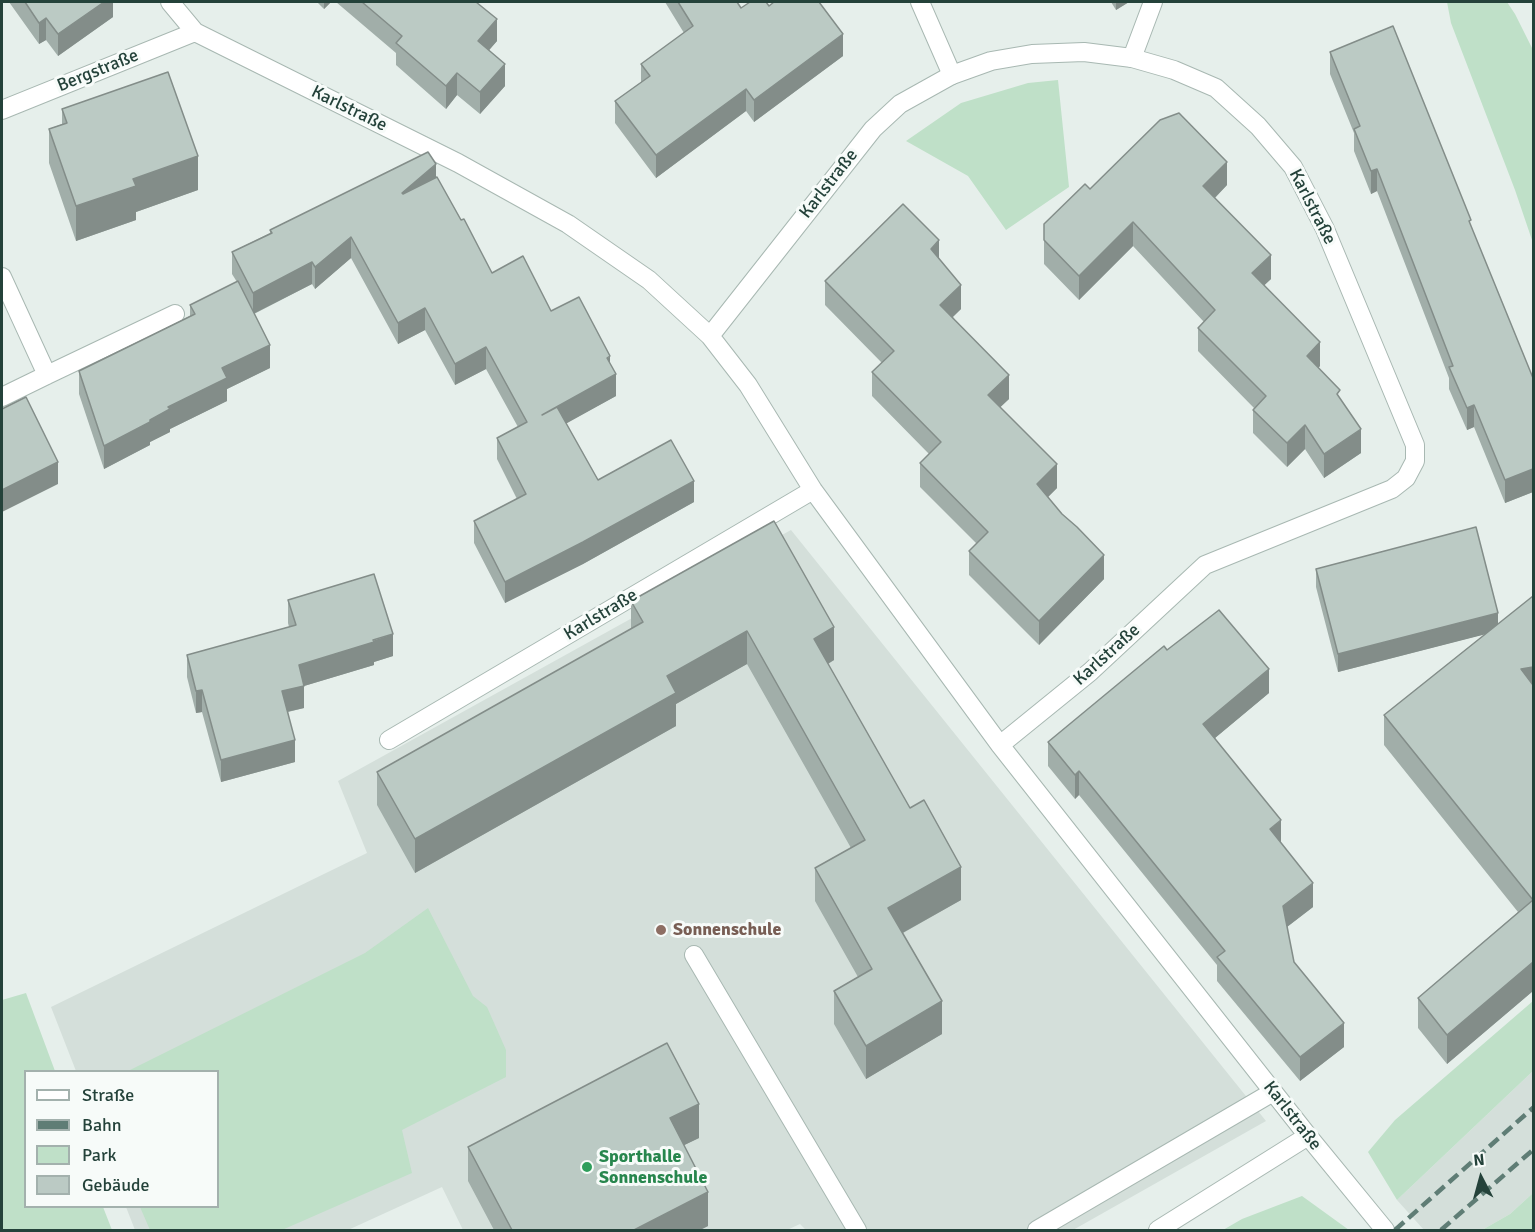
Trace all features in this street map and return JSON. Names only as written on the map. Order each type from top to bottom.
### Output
[{"type":"street","name":"Karlstraße","points":[[170,2],[195,32],[458,163],[568,224],[649,280],[710,336],[748,385],[813,490],[1000,745],[1273,1092],[1385,1230]]},
{"type":"street","points":[[920,2],[952,75]]},
{"type":"street","points":[[1131,58],[1153,2]]},
{"type":"street","name":"Bergstraße","points":[[2,110],[195,32]]},
{"type":"street","name":"Karlstraße","points":[[710,336],[873,129],[900,104],[952,75],[991,62],[1032,54],[1084,52],[1131,58],[1174,70],[1216,88],[1258,126],[1293,167],[1325,229],[1415,445],[1415,462],[1406,477],[1392,489],[1205,565],[1090,672],[1000,745]]},
{"type":"street","points":[[2,277],[47,375]]},
{"type":"street","points":[[2,397],[175,314]]},
{"type":"street","name":"Karlstraße","points":[[389,740],[813,490]]},
{"type":"street","points":[[694,955],[857,1230]]},
{"type":"street","points":[[1037,1230],[1273,1092]]},
{"type":"street","points":[[1158,1230],[1308,1136]]},
{"type":"shaded area","name":"Sonnenschule","points":[[791,530],[1266,1121],[1073,1230],[806,1230],[800,1224],[787,1230],[463,1230],[442,1187],[348,1230],[135,1230],[126,1208],[219,1208],[219,1070],[76,1070],[51,1007],[367,853],[338,781]]},
{"type":"shaded area","points":[[1533,1071],[1533,1193],[1510,1214],[1482,1230],[1424,1230],[1397,1200]]},
{"type":"green space","points":[[1447,2],[1507,2],[1533,50],[1533,243],[1451,23]]},
{"type":"green space","points":[[1058,80],[1069,187],[1006,230],[968,176],[906,141],[961,103],[1028,83]]},
{"type":"green space","points":[[428,908],[473,996],[487,1007],[506,1050],[506,1077],[402,1130],[412,1173],[282,1230],[150,1230],[140,1208],[219,1208],[219,1070],[130,1070],[365,953]]},
{"type":"green space","points":[[26,993],[55,1070],[24,1070],[24,1208],[103,1208],[112,1230],[2,1230],[2,1000]]},
{"type":"green space","points":[[1533,1001],[1533,1071],[1397,1200],[1368,1152],[1395,1120]]},
{"type":"green space","points":[[1533,1193],[1533,1230],[1482,1230],[1510,1214]]},
{"type":"green space","points":[[1302,1196],[1349,1230],[1223,1230],[1242,1219]]},
{"type":"building","points":[[25,2],[104,2],[58,34],[46,18],[39,23]]},
{"type":"building","points":[[362,2],[476,2],[497,19],[478,41],[505,64],[480,92],[457,73],[446,86],[396,43],[402,36]]},
{"type":"building","points":[[678,2],[737,2],[741,8],[750,2],[766,2],[769,6],[774,2],[819,2],[843,34],[754,100],[746,89],[656,155],[615,101],[650,76],[641,64],[693,26]]},
{"type":"building","points":[[1393,26],[1533,378],[1533,469],[1505,480],[1474,405],[1467,408],[1449,367],[1453,366],[1377,169],[1371,171],[1354,129],[1360,126],[1330,52]]},
{"type":"building","points":[[168,72],[198,156],[133,179],[136,186],[76,206],[49,129],[67,123],[62,109]]},
{"type":"building","points":[[1179,113],[1227,162],[1203,186],[1271,255],[1252,273],[1320,342],[1307,356],[1340,390],[1337,394],[1361,429],[1324,454],[1305,425],[1287,443],[1253,410],[1266,396],[1198,328],[1215,310],[1133,222],[1079,276],[1044,240],[1044,224],[1085,184],[1090,189],[1160,120]]},
{"type":"building","points":[[428,152],[436,164],[402,193],[437,177],[461,220],[464,219],[492,273],[523,256],[551,311],[579,297],[610,356],[607,358],[616,374],[542,415],[557,407],[598,480],[671,440],[694,481],[505,582],[474,521],[526,494],[497,438],[527,422],[486,347],[455,364],[425,308],[398,323],[351,237],[315,267],[312,262],[253,293],[232,252],[272,233],[270,230]]},
{"type":"building","points":[[903,204],[939,240],[931,249],[961,285],[940,305],[1009,375],[988,395],[1057,464],[1037,484],[1062,514],[1104,555],[1039,621],[969,551],[988,532],[920,463],[941,442],[872,372],[894,351],[825,281]]},
{"type":"building","points":[[238,281],[270,345],[222,368],[227,378],[168,407],[170,409],[150,422],[104,446],[79,371],[195,314],[190,305]]},
{"type":"building","points":[[26,397],[58,462],[2,490],[2,409]]},
{"type":"building","points":[[774,521],[834,627],[814,639],[910,808],[924,800],[961,867],[888,908],[942,1001],[866,1046],[834,991],[872,969],[815,868],[865,840],[747,631],[667,676],[676,693],[415,839],[377,772],[643,622],[631,601]]},
{"type":"building","points":[[1476,527],[1498,613],[1338,654],[1316,569]]},
{"type":"building","points":[[374,574],[393,634],[299,665],[304,686],[282,691],[295,740],[221,760],[202,690],[196,691],[187,655],[296,625],[288,600]]},
{"type":"building","points":[[1533,596],[1533,667],[1521,669],[1533,685],[1533,900],[1384,715]]},
{"type":"building","points":[[1219,610],[1269,669],[1203,724],[1281,820],[1270,829],[1313,883],[1283,906],[1294,962],[1344,1023],[1300,1057],[1217,957],[1225,951],[1079,771],[1075,775],[1048,742],[1164,646],[1167,650]]},
{"type":"building","points":[[1533,900],[1533,962],[1447,1035],[1418,998]]},
{"type":"building","name":"Sporthalle Sonnenschule","points":[[667,1043],[699,1104],[670,1118],[708,1192],[634,1230],[512,1230],[468,1147]]},
{"type":"railway","points":[[1395,1230],[1534,1107]]},
{"type":"railway","points":[[1441,1230],[1534,1149]]},
{"type":"place","name":"Sonnenschule","points":[[661,930]]},
{"type":"place","name":"Sporthalle Sonnenschule","points":[[587,1167]]}]
